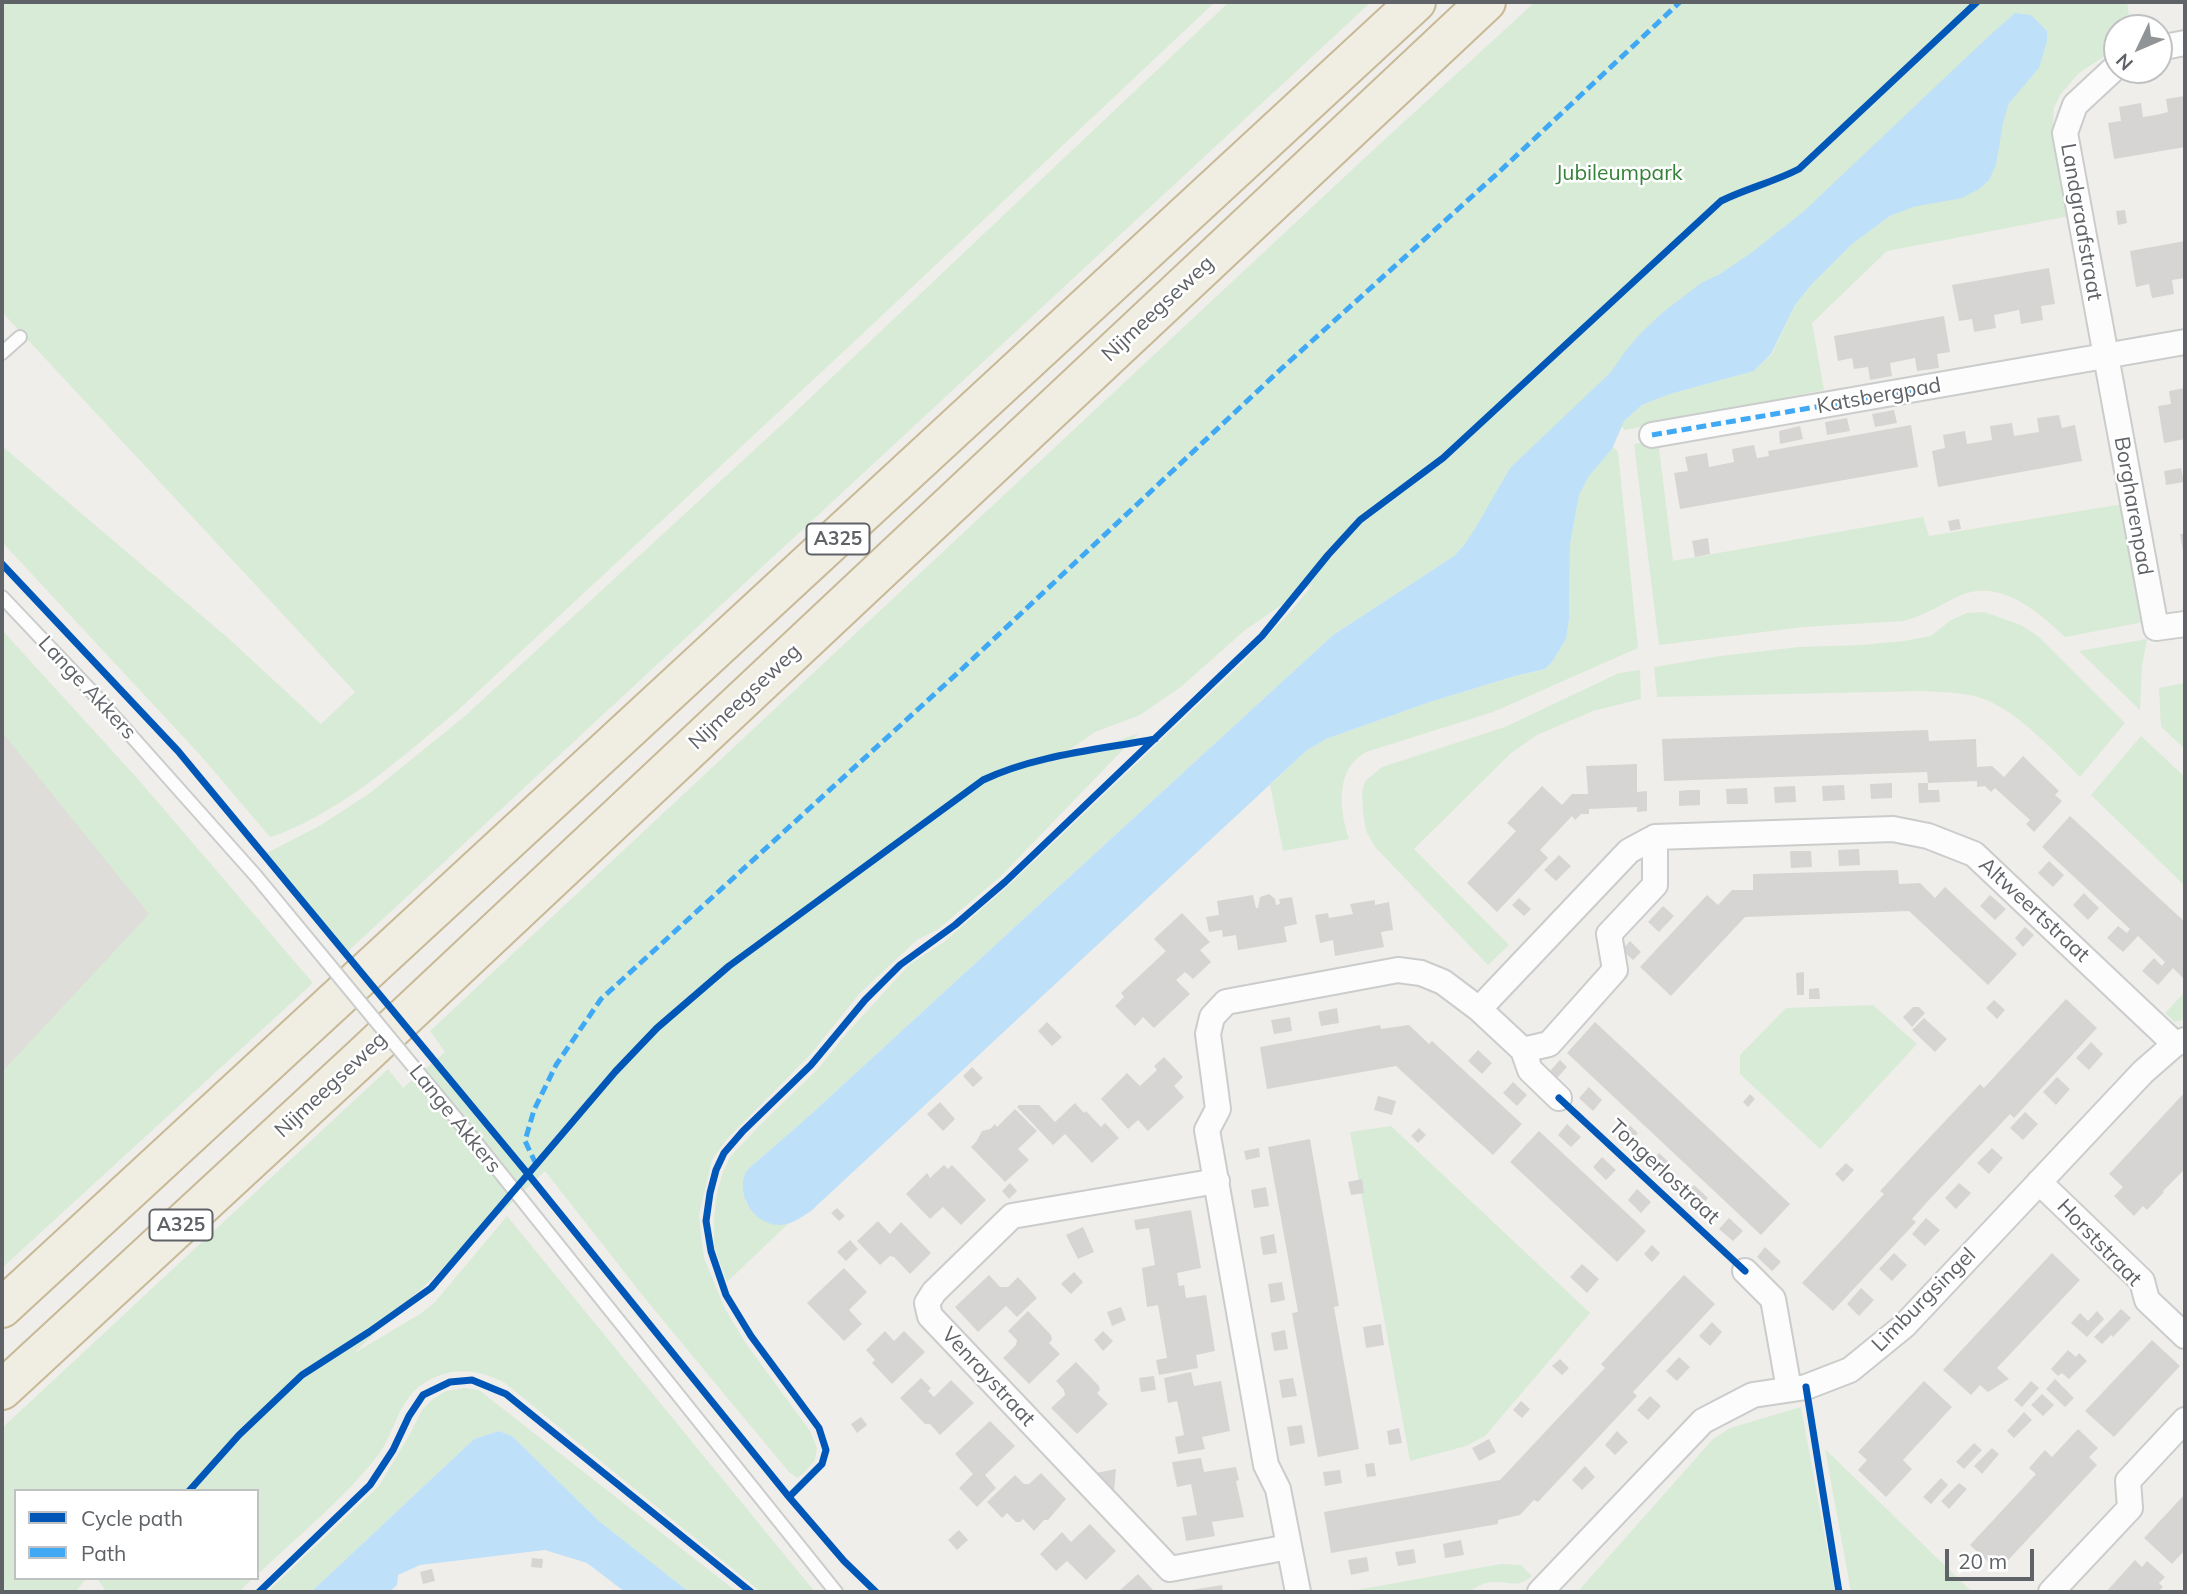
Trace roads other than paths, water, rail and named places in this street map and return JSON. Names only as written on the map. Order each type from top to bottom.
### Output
[{"type":"highway","name":"A325","points":[[2,1308],[1120,279],[1416,2]]},
{"type":"highway","name":"Nijmeegseweg","points":[[2,1390],[360,1059],[1486,2]]},
{"type":"street","name":"Landgraafstraat","points":[[2103,79],[2075,105],[2065,133],[2105,356]]},
{"type":"street","name":"Katsbergpad","points":[[1652,435],[2185,342]]},
{"type":"street","name":"Borgharenpad","points":[[2105,356],[2156,628],[2185,624]]},
{"type":"street","name":"Altweertstraat","points":[[1479,1009],[1629,851],[1655,837],[1893,829],[1928,836],[1974,854],[2180,1042]]},
{"type":"street","points":[[1523,1051],[1549,1044],[1615,970],[1609,934],[1655,885],[1655,837]]},
{"type":"street","points":[[1298,1592],[1278,1489],[1266,1465],[1207,1130],[1218,1109],[1208,1034],[1212,1017],[1226,1002],[1398,970],[1421,973],[1443,982],[1479,1009],[1523,1051],[1530,1070],[1559,1098]]},
{"type":"street","name":"Limburgsingel","points":[[1540,1592],[1703,1421],[1753,1395],[1807,1387],[1850,1370],[1897,1331],[2143,1072],[2180,1042]]},
{"type":"street","name":"Venraystraat","points":[[1217,1181],[1012,1216],[934,1292],[928,1303],[930,1316],[1170,1569],[1289,1547]]},
{"type":"street","name":"Horststraat","points":[[2039,1182],[2142,1281],[2147,1300],[2185,1336]]},
{"type":"street","points":[[1745,1271],[1773,1299],[1789,1389]]},
{"type":"street","points":[[2050,1592],[2130,1508],[2128,1481],[2185,1420]]},
{"type":"lane","points":[[2,353],[20,337]]},
{"type":"lane","name":"Lange Akkers","points":[[2,597],[103,704],[256,876],[474,1140],[836,1592]]},
{"type":"water","points":[[2015,13],[2031,15],[2047,31],[2047,41],[2039,68],[2009,103],[1996,165],[1989,180],[1962,198],[1913,207],[1890,216],[1852,244],[1795,305],[1771,354],[1754,371],[1670,394],[1642,405],[1624,421],[1612,449],[1589,476],[1579,495],[1570,544],[1569,620],[1566,639],[1545,669],[1430,702],[1326,739],[1306,751],[811,1211],[793,1222],[781,1225],[771,1224],[755,1214],[743,1188],[747,1170],[1333,635],[1454,556],[1476,527],[1510,468],[1611,372],[1642,332],[1701,283],[1751,253],[1803,212]]},
{"type":"water","points":[[499,1431],[512,1436],[599,1521],[689,1592],[625,1592],[587,1563],[545,1550],[420,1565],[398,1575],[397,1585],[389,1592],[311,1592],[474,1439]]},
{"type":"park label","name":"Jubileumpark","points":[[1619,174]]}]
